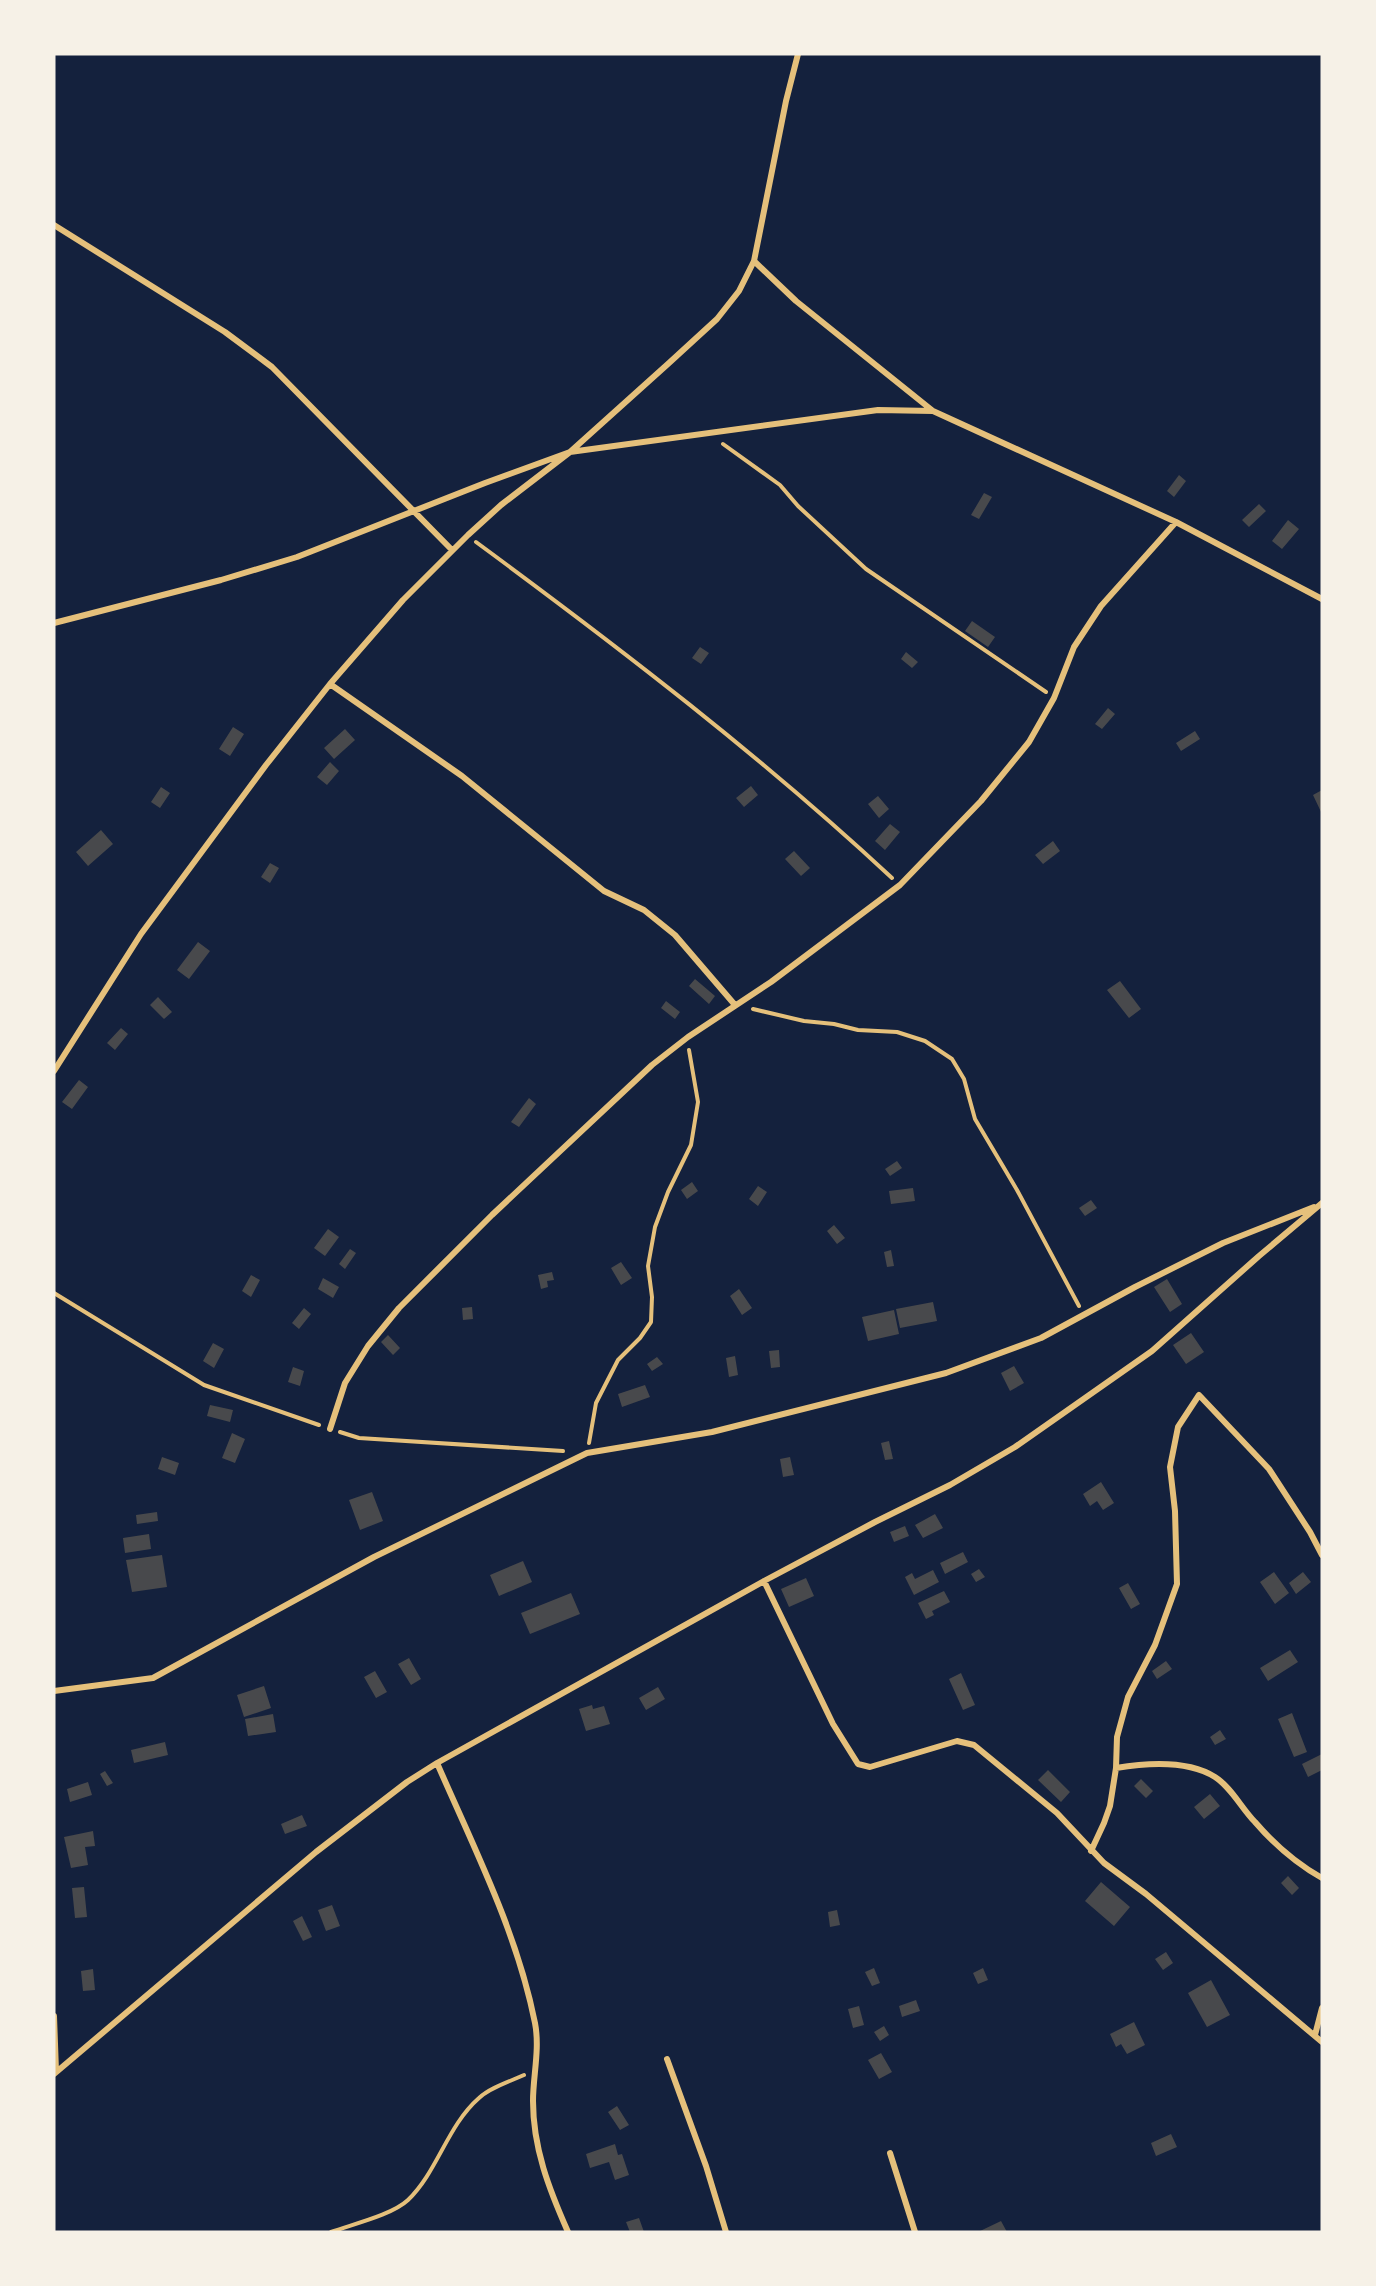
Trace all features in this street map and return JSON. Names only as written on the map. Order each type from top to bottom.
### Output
[{"type":"street","points":[[54,1071],[141,934],[266,765],[330,684],[403,600],[501,505],[570,452],[717,319],[740,291],[754,261],[798,54]]},
{"type":"street","points":[[54,225],[225,332],[272,368],[453,550]]},
{"type":"street","points":[[754,261],[796,301],[933,411],[1176,522],[1322,599]]},
{"type":"street","points":[[54,622],[221,580],[297,557],[570,452],[878,410],[933,411]]},
{"type":"street","points":[[330,1429],[345,1383],[368,1346],[399,1308],[492,1215],[652,1065],[688,1037],[771,982],[900,885],[981,801],[1029,742],[1054,698],[1074,647],[1101,606],[1176,522]]},
{"type":"street","points":[[330,684],[462,776],[604,891],[644,910],[675,935],[735,1005]]},
{"type":"street","points":[[54,1691],[153,1678],[374,1557],[587,1453],[712,1432],[946,1373],[1041,1338],[1223,1243],[1321,1204]]},
{"type":"street","points":[[55,2073],[316,1852],[407,1782],[437,1763],[764,1581],[950,1485],[1015,1447],[1152,1351],[1321,1204]]},
{"type":"street","points":[[1091,1851],[1110,1806],[1116,1768],[1117,1737],[1128,1697],[1155,1645],[1177,1584],[1175,1511],[1170,1467],[1178,1427],[1199,1395],[1269,1469],[1310,1532],[1322,1555]]},
{"type":"street","points":[[764,1581],[833,1724],[858,1764],[870,1767],[957,1741],[974,1745],[1057,1813],[1104,1863],[1146,1894],[1322,2042]]},
{"type":"street","points":[[437,1763],[505,1919],[527,1987],[536,2027],[534,2125],[538,2152],[543,2172],[568,2232]]},
{"type":"street","points":[[1116,1768],[1137,1765],[1188,1767],[1213,1776],[1283,1851],[1322,1878]]},
{"type":"street","points":[[1315,2035],[1322,2008]]},
{"type":"street","points":[[54,2016],[55,2073]]},
{"type":"street","points":[[667,2059],[706,2166],[726,2232]]},
{"type":"street","points":[[890,2153],[915,2232]]},
{"type":"path","points":[[706,432],[780,485],[798,506],[866,569],[1054,698]]},
{"type":"path","points":[[468,535],[580,618],[815,808],[900,885]]},
{"type":"path","points":[[735,1005],[804,1021],[834,1024],[858,1030],[897,1032],[925,1041],[952,1059],[964,1079],[975,1119],[1017,1190],[1084,1315]]},
{"type":"path","points":[[54,1293],[204,1385],[359,1438],[587,1453],[596,1403],[618,1360],[640,1338],[651,1322],[652,1298],[648,1266],[655,1227],[668,1192],[691,1145],[698,1102],[688,1037]]},
{"type":"path","points":[[332,2232],[390,2211],[406,2202],[435,2162],[452,2130],[469,2108],[495,2088],[535,2070]]},
{"type":"building","points":[[1179,475],[1186,481],[1174,497],[1167,491]]},
{"type":"building","points":[[984,493],[992,497],[979,519],[971,515]]},
{"type":"building","points":[[1259,504],[1266,511],[1249,527],[1242,520]]},
{"type":"building","points":[[1288,520],[1299,529],[1282,549],[1272,541]]},
{"type":"building","points":[[972,621],[995,637],[988,647],[965,631]]},
{"type":"building","points":[[700,647],[709,653],[701,664],[692,658]]},
{"type":"building","points":[[906,652],[918,662],[912,668],[901,659]]},
{"type":"building","points":[[1108,708],[1115,714],[1102,729],[1095,724]]},
{"type":"building","points":[[233,727],[244,734],[230,756],[219,749]]},
{"type":"building","points":[[345,729],[355,740],[334,759],[324,748]]},
{"type":"building","points":[[1195,731],[1200,739],[1181,751],[1176,743]]},
{"type":"building","points":[[330,762],[339,771],[327,785],[317,777]]},
{"type":"building","points":[[751,786],[758,795],[744,807],[736,798]]},
{"type":"building","points":[[161,787],[170,793],[160,808],[151,802]]},
{"type":"building","points":[[1322,790],[1322,814],[1313,795]]},
{"type":"building","points":[[878,796],[889,809],[879,818],[868,804]]},
{"type":"building","points":[[890,824],[900,832],[885,850],[875,841]]},
{"type":"building","points":[[101,830],[113,844],[88,866],[76,852]]},
{"type":"building","points":[[1053,841],[1060,851],[1043,864],[1035,855]]},
{"type":"building","points":[[794,851],[810,868],[801,876],[785,859]]},
{"type":"building","points":[[270,863],[279,868],[270,883],[261,877]]},
{"type":"building","points":[[198,942],[210,951],[189,979],[177,970]]},
{"type":"building","points":[[695,979],[715,996],[709,1004],[689,986]]},
{"type":"building","points":[[1120,981],[1141,1009],[1129,1018],[1107,990]]},
{"type":"building","points":[[158,997],[172,1012],[164,1019],[150,1005]]},
{"type":"building","points":[[666,1001],[680,1012],[675,1019],[661,1008]]},
{"type":"building","points":[[121,1028],[128,1034],[115,1050],[107,1043]]},
{"type":"building","points":[[79,1080],[88,1087],[72,1109],[62,1102]]},
{"type":"building","points":[[529,1098],[536,1104],[519,1127],[511,1122]]},
{"type":"building","points":[[897,1161],[902,1168],[890,1176],[885,1169]]},
{"type":"building","points":[[692,1182],[698,1191],[687,1199],[681,1190]]},
{"type":"building","points":[[758,1186],[767,1192],[758,1206],[749,1199]]},
{"type":"building","points":[[913,1188],[915,1201],[891,1204],[889,1191]]},
{"type":"building","points":[[1091,1200],[1097,1208],[1085,1216],[1079,1208]]},
{"type":"building","points":[[834,1225],[845,1238],[837,1244],[827,1231]]},
{"type":"building","points":[[328,1229],[339,1237],[325,1256],[314,1248]]},
{"type":"building","points":[[350,1249],[356,1253],[345,1269],[339,1264]]},
{"type":"building","points":[[891,1250],[894,1266],[887,1267],[884,1252]]},
{"type":"building","points":[[621,1262],[632,1278],[621,1285],[611,1268]]},
{"type":"building","points":[[552,1272],[554,1280],[547,1281],[548,1287],[541,1289],[538,1275]]},
{"type":"building","points":[[251,1275],[260,1280],[251,1297],[242,1291]]},
{"type":"building","points":[[323,1278],[339,1287],[333,1298],[318,1289]]},
{"type":"building","points":[[1167,1279],[1182,1304],[1170,1312],[1154,1287]]},
{"type":"building","points":[[739,1289],[752,1308],[742,1315],[730,1296]]},
{"type":"building","points":[[933,1302],[937,1321],[900,1328],[896,1309]]},
{"type":"building","points":[[472,1307],[473,1319],[463,1320],[462,1308]]},
{"type":"building","points":[[304,1308],[311,1314],[299,1329],[292,1323]]},
{"type":"building","points":[[894,1310],[899,1334],[868,1341],[862,1317]]},
{"type":"building","points":[[1191,1333],[1204,1352],[1186,1364],[1173,1345]]},
{"type":"building","points":[[388,1335],[400,1348],[393,1355],[381,1342]]},
{"type":"building","points":[[213,1343],[224,1349],[214,1368],[203,1361]]},
{"type":"building","points":[[779,1350],[780,1367],[771,1368],[769,1351]]},
{"type":"building","points":[[735,1356],[738,1375],[729,1377],[726,1358]]},
{"type":"building","points":[[657,1357],[663,1364],[652,1371],[647,1364]]},
{"type":"building","points":[[1014,1366],[1024,1383],[1010,1391],[1001,1373]]},
{"type":"building","points":[[293,1367],[304,1371],[300,1386],[288,1382]]},
{"type":"building","points":[[645,1385],[650,1397],[622,1407],[618,1394]]},
{"type":"building","points":[[210,1405],[233,1410],[230,1422],[207,1416]]},
{"type":"building","points":[[232,1433],[245,1439],[235,1463],[222,1458]]},
{"type":"building","points":[[889,1441],[893,1459],[885,1460],[881,1443]]},
{"type":"building","points":[[162,1457],[179,1463],[175,1475],[158,1469]]},
{"type":"building","points":[[790,1457],[794,1475],[783,1477],[780,1459]]},
{"type":"building","points":[[1101,1482],[1114,1503],[1103,1510],[1097,1501],[1090,1506],[1083,1494]]},
{"type":"building","points":[[372,1492],[383,1521],[360,1530],[349,1500]]},
{"type":"building","points":[[157,1512],[158,1521],[137,1524],[136,1515]]},
{"type":"building","points":[[935,1514],[943,1528],[923,1538],[915,1525]]},
{"type":"building","points":[[905,1526],[909,1536],[894,1542],[890,1532]]},
{"type":"building","points":[[149,1534],[151,1549],[125,1553],[123,1538]]},
{"type":"building","points":[[963,1552],[968,1562],[945,1574],[940,1563]]},
{"type":"building","points":[[162,1555],[167,1587],[132,1592],[126,1560]]},
{"type":"building","points":[[523,1561],[532,1582],[499,1596],[490,1575]]},
{"type":"building","points":[[979,1569],[985,1577],[976,1582],[971,1574]]},
{"type":"building","points":[[933,1570],[939,1582],[914,1595],[905,1577],[912,1573],[915,1579]]},
{"type":"building","points":[[1274,1572],[1289,1593],[1275,1604],[1260,1582]]},
{"type":"building","points":[[1303,1572],[1311,1582],[1296,1594],[1289,1583]]},
{"type":"building","points":[[806,1578],[814,1596],[789,1607],[781,1589]]},
{"type":"building","points":[[1128,1583],[1140,1604],[1131,1609],[1119,1588]]},
{"type":"building","points":[[944,1591],[950,1602],[932,1611],[934,1615],[926,1619],[918,1603]]},
{"type":"building","points":[[571,1593],[580,1614],[530,1634],[521,1613]]},
{"type":"building","points":[[1290,1650],[1298,1662],[1268,1681],[1260,1668]]},
{"type":"building","points":[[409,1658],[421,1679],[411,1685],[398,1664]]},
{"type":"building","points":[[1166,1661],[1172,1669],[1157,1679],[1152,1671]]},
{"type":"building","points":[[375,1671],[387,1692],[376,1698],[364,1677]]},
{"type":"building","points":[[961,1673],[975,1705],[963,1710],[949,1679]]},
{"type":"building","points":[[264,1686],[271,1708],[244,1717],[237,1695]]},
{"type":"building","points":[[658,1687],[665,1699],[646,1710],[639,1698]]},
{"type":"building","points":[[592,1705],[593,1709],[604,1706],[610,1724],[586,1731],[579,1709]]},
{"type":"building","points":[[1292,1713],[1307,1752],[1294,1757],[1278,1719]]},
{"type":"building","points":[[273,1714],[276,1732],[248,1736],[245,1719]]},
{"type":"building","points":[[1220,1730],[1226,1739],[1215,1745],[1210,1737]]},
{"type":"building","points":[[165,1742],[168,1755],[134,1763],[131,1750]]},
{"type":"building","points":[[1322,1754],[1322,1770],[1308,1777],[1302,1764]]},
{"type":"building","points":[[1048,1770],[1070,1792],[1061,1802],[1038,1780]]},
{"type":"building","points":[[105,1771],[113,1783],[107,1786],[100,1774]]},
{"type":"building","points":[[1141,1779],[1153,1791],[1146,1798],[1134,1786]]},
{"type":"building","points":[[88,1782],[92,1795],[70,1802],[67,1789]]},
{"type":"building","points":[[1210,1794],[1220,1806],[1204,1819],[1194,1807]]},
{"type":"building","points":[[302,1815],[307,1826],[285,1834],[281,1824]]},
{"type":"building","points":[[93,1831],[95,1846],[85,1847],[88,1865],[71,1868],[64,1837]]},
{"type":"building","points":[[1288,1876],[1299,1888],[1292,1895],[1281,1883]]},
{"type":"building","points":[[1101,1882],[1130,1907],[1114,1926],[1085,1901]]},
{"type":"building","points":[[84,1887],[87,1917],[75,1918],[72,1888]]},
{"type":"building","points":[[332,1905],[340,1926],[326,1931],[318,1910]]},
{"type":"building","points":[[837,1910],[840,1925],[830,1927],[828,1912]]},
{"type":"building","points":[[302,1916],[312,1937],[303,1941],[293,1921]]},
{"type":"building","points":[[1166,1952],[1173,1963],[1163,1970],[1155,1959]]},
{"type":"building","points":[[874,1968],[880,1983],[872,1986],[865,1972]]},
{"type":"building","points":[[983,1968],[988,1980],[978,1984],[973,1973]]},
{"type":"building","points":[[93,1969],[95,1990],[83,1991],[81,1971]]},
{"type":"building","points":[[1211,1980],[1230,2015],[1207,2027],[1188,1993]]},
{"type":"building","points":[[916,2000],[920,2011],[902,2017],[899,2006]]},
{"type":"building","points":[[859,2006],[864,2025],[853,2028],[848,2009]]},
{"type":"building","points":[[1134,2022],[1145,2045],[1127,2054],[1121,2044],[1116,2047],[1110,2034]]},
{"type":"building","points":[[884,2026],[889,2035],[880,2041],[874,2032]]},
{"type":"building","points":[[881,2053],[892,2072],[879,2079],[868,2060]]},
{"type":"building","points":[[617,2106],[629,2125],[620,2130],[608,2112]]},
{"type":"building","points":[[1171,2134],[1177,2147],[1156,2156],[1151,2143]]},
{"type":"building","points":[[615,2144],[618,2155],[622,2154],[629,2175],[615,2180],[609,2162],[590,2168],[586,2154]]},
{"type":"building","points":[[639,2218],[644,2232],[630,2232],[626,2222]]},
{"type":"building","points":[[1001,2221],[1007,2232],[978,2232]]}]
